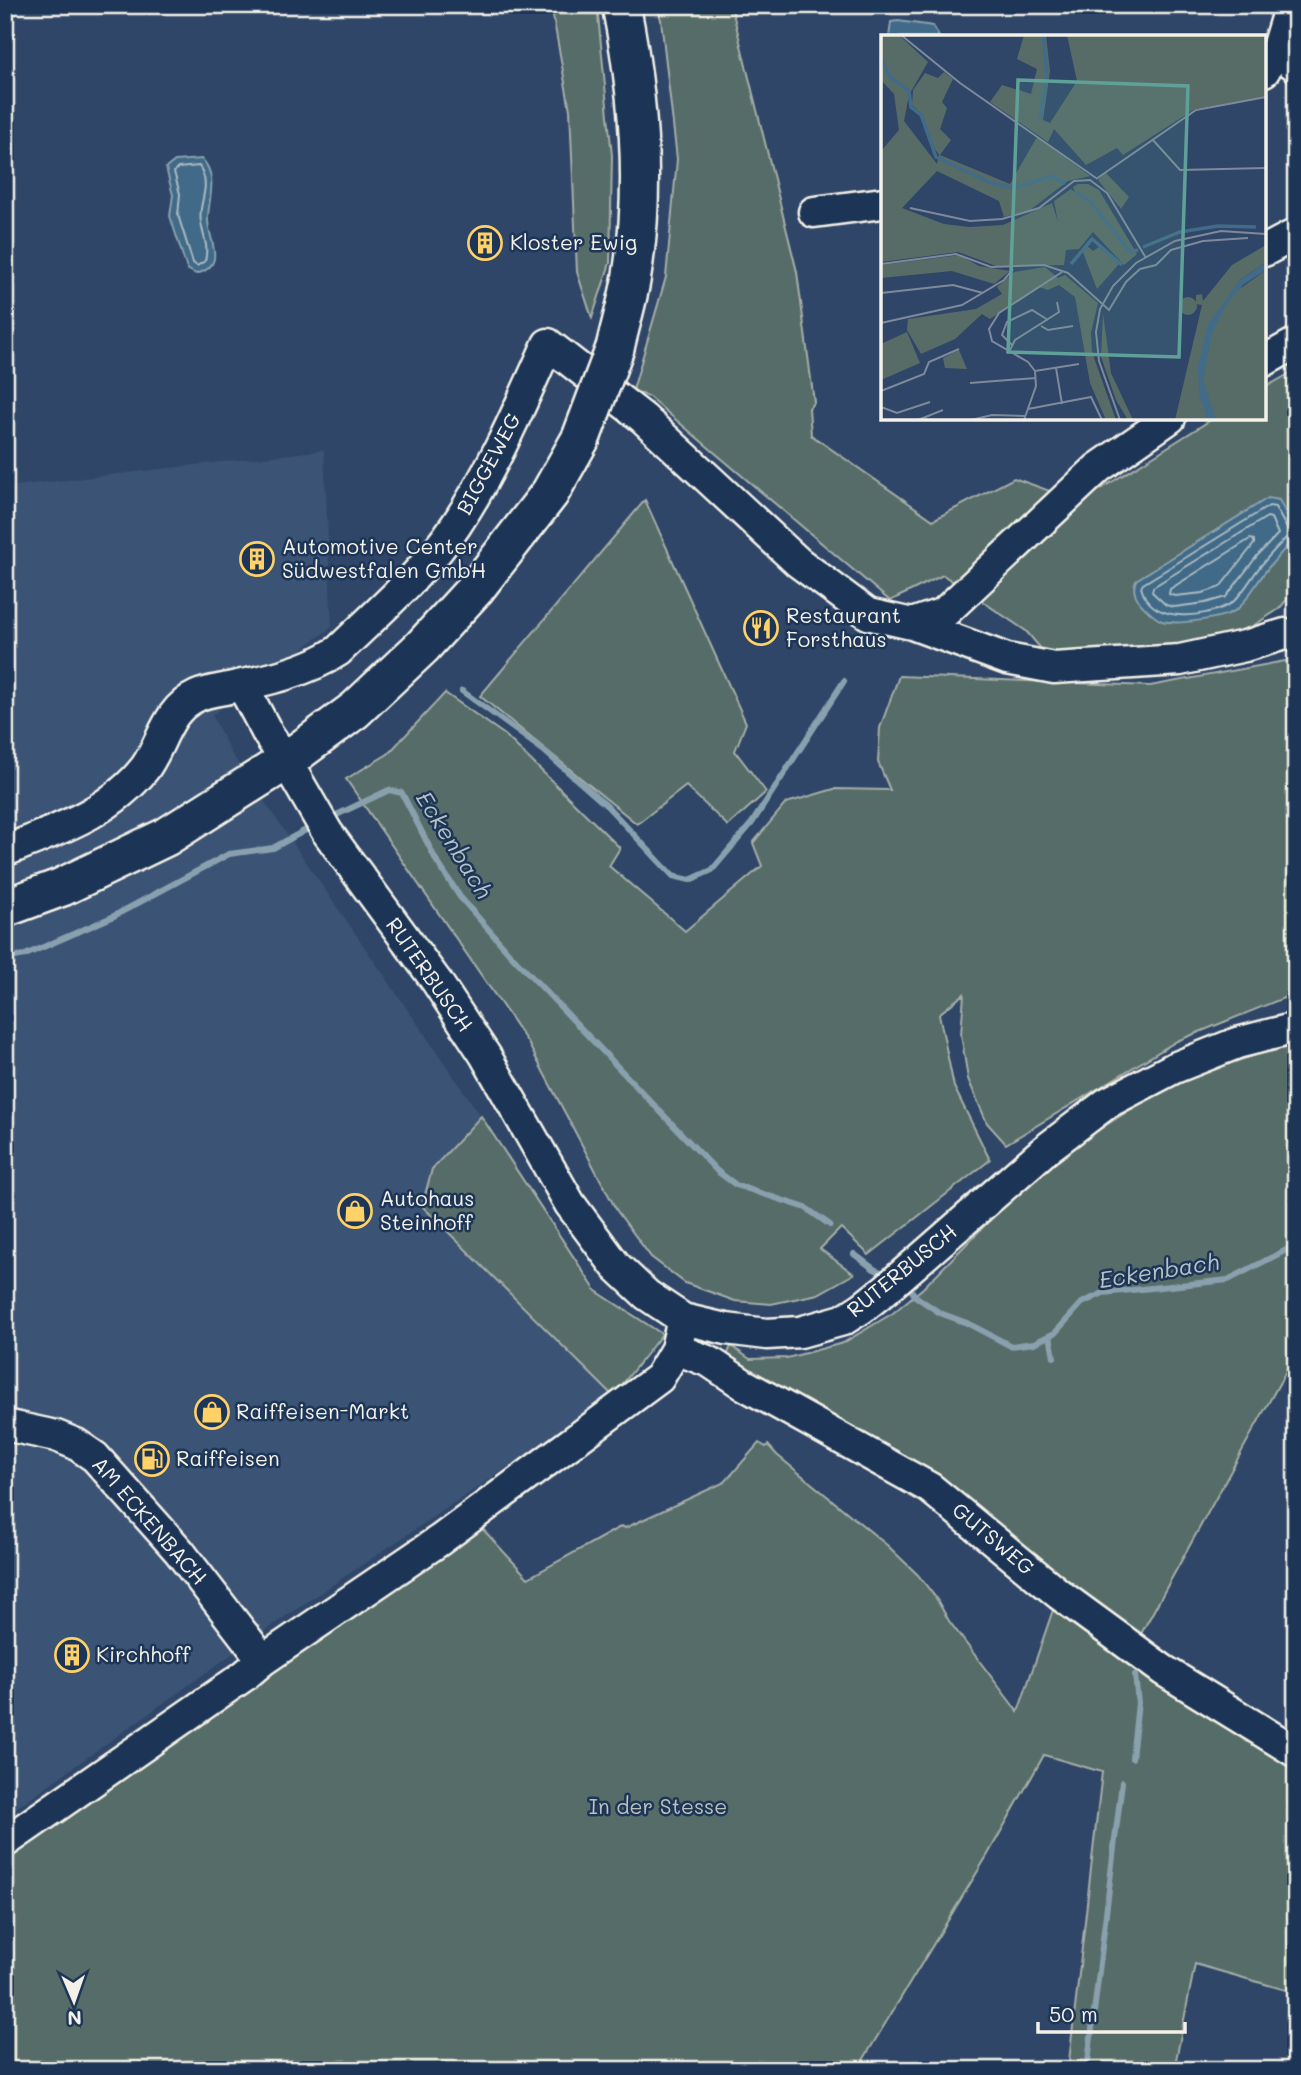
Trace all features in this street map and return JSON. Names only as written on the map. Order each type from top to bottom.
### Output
[{"type":"main road","points":[[5,908],[62,887],[166,837],[286,761],[355,710],[422,648],[476,588],[550,493],[581,438],[615,348],[631,282],[641,170],[629,45],[621,5]]},
{"type":"street","points":[[1278,63],[1290,5]]},
{"type":"street","points":[[814,212],[881,203]]},
{"type":"street","points":[[1266,250],[1296,234]]},
{"type":"street","points":[[1266,360],[1296,343]]},
{"type":"street","name":"BIGGEWEG","points":[[5,851],[87,817],[119,795],[146,766],[173,713],[197,695],[323,661],[338,651],[425,564],[455,527],[499,453],[548,344],[643,418],[798,562],[868,614],[912,624]]},
{"type":"street","points":[[912,624],[944,613],[1098,468],[1167,420]]},
{"type":"street","points":[[912,624],[1007,659],[1055,668],[1180,660],[1245,646],[1292,628]]},
{"type":"street","name":"RUTERBUSCH","points":[[242,685],[322,823],[437,982],[485,1055],[570,1203],[616,1266],[647,1295],[683,1319],[726,1329],[767,1334],[800,1332],[843,1320],[887,1289],[1036,1158],[1107,1103],[1174,1068],[1237,1043],[1296,1028]]},
{"type":"street","points":[[5,1842],[440,1539],[659,1378],[676,1349],[683,1319]]},
{"type":"street","name":"GUTSWEG","points":[[676,1349],[710,1362],[743,1384],[930,1488],[1059,1594],[1163,1670],[1296,1752]]},
{"type":"street","name":"AM ECKENBACH","points":[[5,1425],[56,1436],[76,1444],[95,1457],[179,1551],[263,1660]]},
{"type":"shaded area","points":[[324,450],[332,627],[212,715],[231,753],[481,1116],[432,1169],[422,1206],[613,1396],[270,1627],[5,1816],[5,487]]},
{"type":"green space","points":[[551,5],[597,5],[612,156],[610,263],[592,318],[577,272],[570,110]]},
{"type":"green space","points":[[657,5],[731,5],[797,272],[814,402],[809,408],[811,435],[933,520],[1014,478],[1080,502],[1211,420],[1266,420],[1266,387],[1296,370],[1296,589],[1279,609],[1231,640],[1157,655],[1048,657],[1026,631],[943,575],[890,601],[649,397],[633,390],[666,277],[677,159]]},
{"type":"green space","points":[[645,500],[746,723],[735,751],[766,792],[728,826],[686,786],[637,824],[480,696]]},
{"type":"green space","points":[[1296,659],[1296,993],[1177,1041],[1006,1144],[987,1123],[968,1079],[961,1034],[964,994],[939,1014],[954,1087],[990,1160],[869,1255],[841,1228],[820,1249],[854,1274],[818,1294],[771,1304],[735,1301],[685,1283],[651,1257],[617,1211],[528,1043],[346,779],[388,754],[445,693],[505,735],[620,848],[609,866],[685,931],[762,866],[753,843],[786,803],[834,789],[890,790],[878,762],[880,728],[899,676],[1150,686]]},
{"type":"green space","points":[[1296,1042],[1296,1353],[1137,1641],[724,1363],[731,1346],[750,1359],[787,1358],[843,1343],[893,1313],[923,1288],[995,1215],[1075,1145],[1175,1081]]},
{"type":"green space","points":[[481,1116],[596,1291],[662,1334],[613,1396],[422,1206],[432,1169]]},
{"type":"green space","name":"In der Stesse","points":[[759,1443],[766,1447],[768,1445],[888,1546],[918,1575],[1018,1712],[1055,1604],[1296,1763],[1296,1993],[1195,1964],[1174,2070],[1068,2070],[1102,1772],[1044,1755],[987,1856],[857,2070],[5,2070],[5,1852],[480,1526],[528,1578],[622,1526],[625,1528],[725,1482]]},
{"type":"water","points":[[891,22],[933,26],[938,35],[889,35]]},
{"type":"water","points":[[202,159],[210,172],[211,180],[208,225],[214,257],[206,270],[196,274],[187,269],[170,216],[173,195],[166,168],[175,161]]},
{"type":"water","points":[[1268,498],[1279,500],[1291,523],[1293,536],[1236,610],[1189,622],[1169,622],[1156,618],[1141,604],[1135,592],[1136,580]]},
{"type":"waterway","points":[[462,691],[543,750],[607,806],[673,876],[690,880],[712,870],[752,823],[844,681]]},
{"type":"waterway","name":"Eckenbach","points":[[328,819],[389,790],[402,793],[436,860],[460,897],[511,955],[717,1171],[736,1185],[806,1208],[830,1225]]},
{"type":"waterway","name":"Eckenbach","points":[[5,959],[25,955],[112,917],[229,854],[273,848],[315,825]]},
{"type":"waterway","name":"Eckenbach","points":[[907,1283],[915,1296],[940,1313],[967,1323],[1011,1346],[1034,1343],[1055,1333],[1082,1303],[1103,1293],[1228,1280],[1296,1245]]},
{"type":"waterway","name":"Eckenbach","points":[[854,1254],[874,1269],[888,1275]]},
{"type":"waterway","points":[[1050,1335],[1054,1357]]},
{"type":"waterway","points":[[1132,1758],[1138,1703],[1135,1675]]},
{"type":"waterway","points":[[1087,2070],[1122,1782]]},
{"type":"place","name":"Kloster Ewig","points":[[485,243]]},
{"type":"place","name":"Automotive Center Südwestfalen GmbH","points":[[257,559]]},
{"type":"place","name":"Restaurant Forsthaus","points":[[761,628]]},
{"type":"place","name":"Autohaus Steinhoff","points":[[355,1211]]},
{"type":"place","name":"Raiffeisen-Markt","points":[[212,1412]]},
{"type":"place","name":"Raiffeisen","points":[[152,1459]]},
{"type":"place","name":"Kirchhoff","points":[[72,1655]]}]
